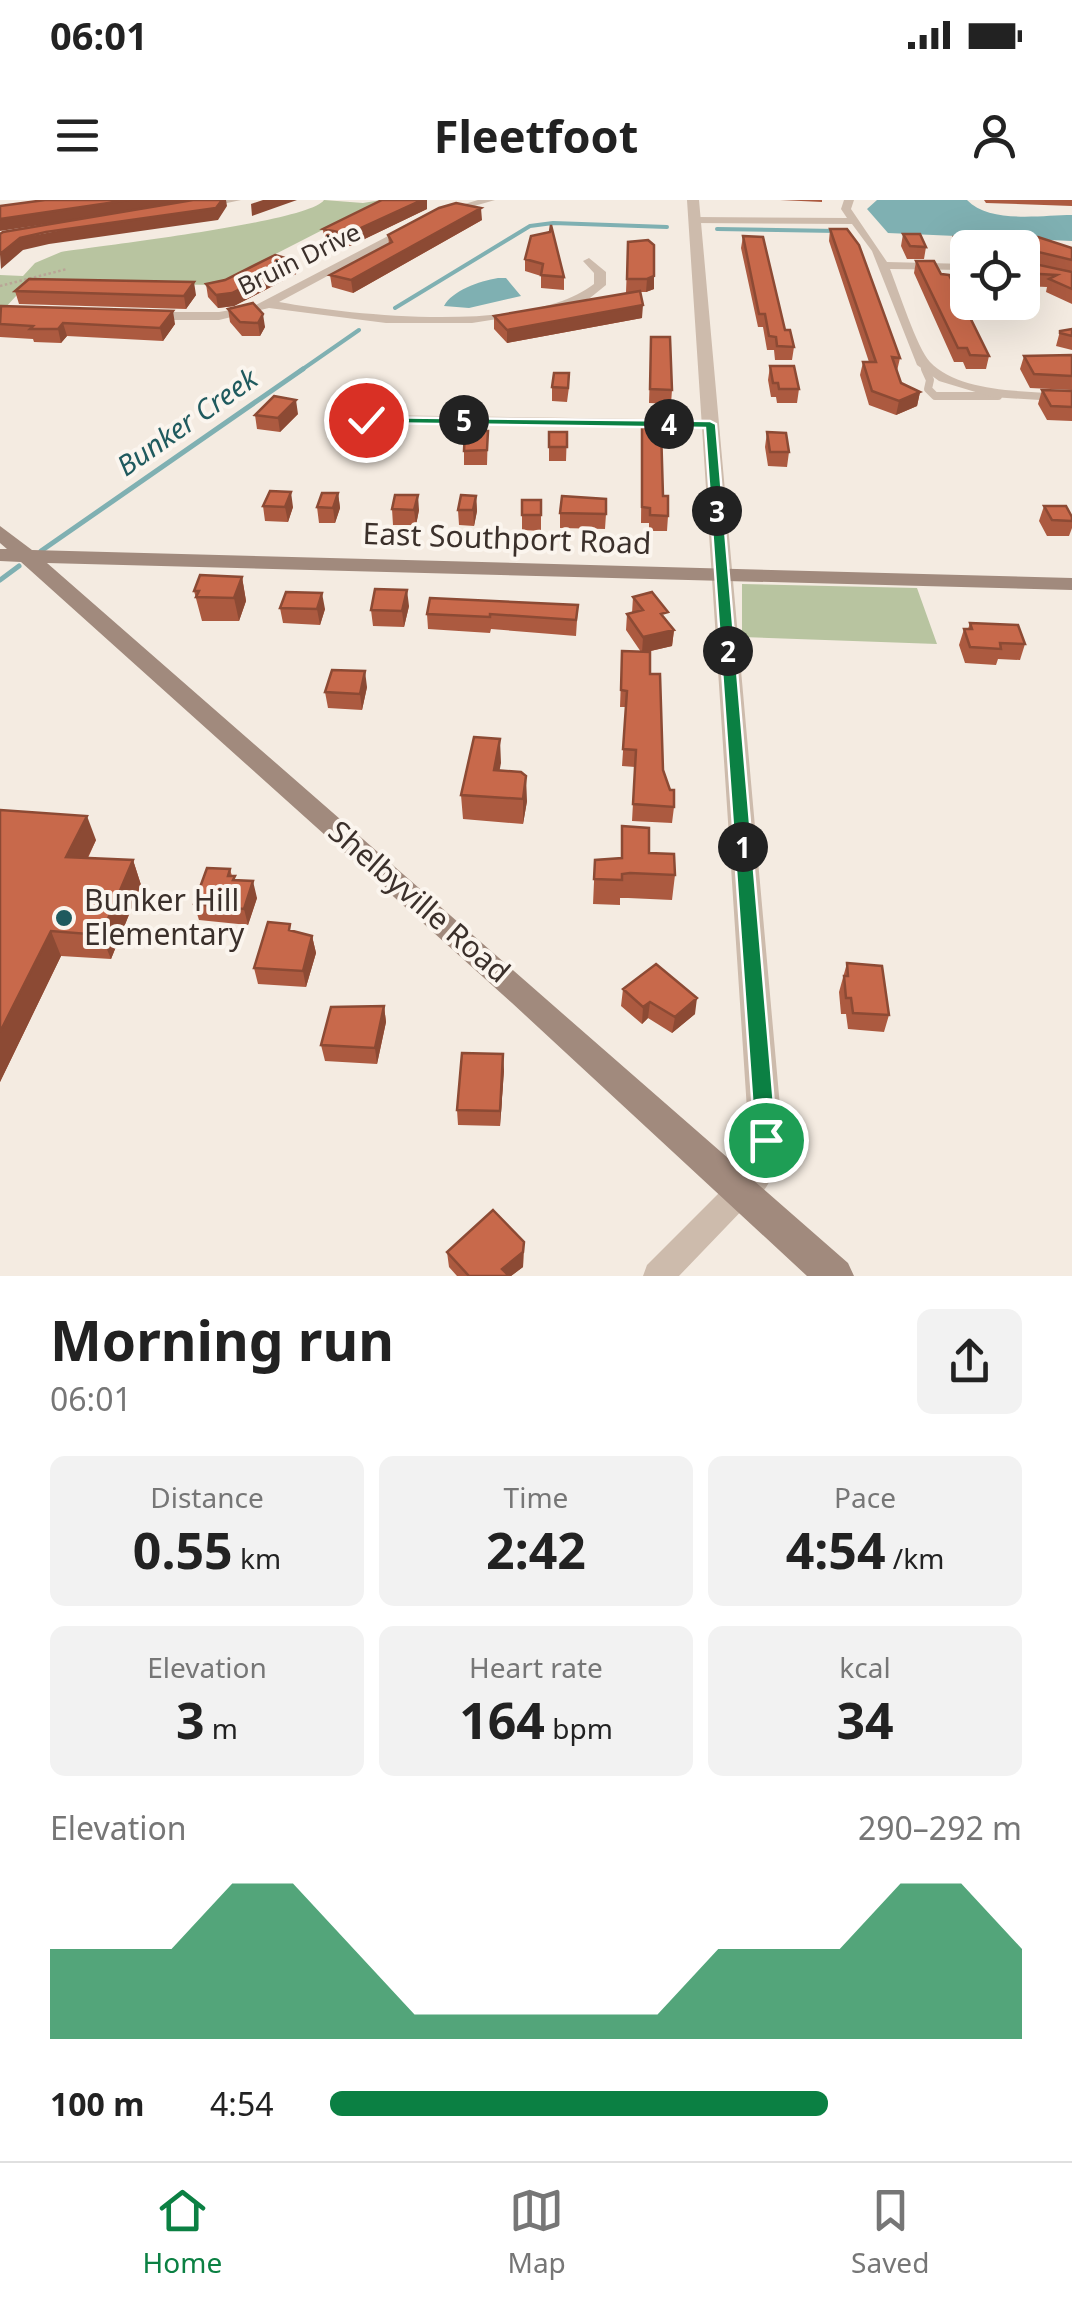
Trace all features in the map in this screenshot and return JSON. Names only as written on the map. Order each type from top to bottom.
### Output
[{"type":"main road","name":"Shelbyville Road","points":[[0,532],[14,556],[524,994],[835,1276]]},
{"type":"main road","name":"East Southport Road","points":[[14,556],[1072,584]]},
{"type":"street","points":[[184,208],[236,200]]},
{"type":"street","name":"Bruin Drive","points":[[126,316],[218,316],[269,304],[434,214],[490,200]]},
{"type":"street","points":[[658,1276],[759,1169],[766,1140],[694,211],[848,208],[883,265],[922,362],[962,385],[1009,396],[1072,398]]},
{"type":"street","points":[[269,304],[325,317],[467,321],[586,296],[600,285],[600,272],[589,261]]},
{"type":"street","points":[[883,265],[950,267]]},
{"type":"street","points":[[351,424],[374,419],[710,424]]},
{"type":"lane","points":[[922,362],[929,378],[928,389],[936,396],[1009,396]]},
{"type":"path","points":[[0,286],[68,270]]},
{"type":"green space","points":[[324,200],[381,200],[215,285],[29,282],[4,309],[0,308],[0,275],[23,276],[35,263],[61,252],[245,225],[282,217]]},
{"type":"green space","points":[[742,584],[917,588],[937,644],[742,637]]},
{"type":"water","points":[[877,200],[967,200],[977,208],[1002,215],[1072,215],[1072,241],[1040,240],[1040,230],[950,230],[950,236],[888,233],[867,209]]},
{"type":"water","points":[[506,278],[521,296],[469,308],[444,306],[467,288]]},
{"type":"building","points":[[45,200],[129,200],[0,219],[0,206]]},
{"type":"building","points":[[193,200],[222,200],[216,208],[20,238],[0,254],[3,232]]},
{"type":"building","points":[[382,200],[422,200],[348,234],[323,229]]},
{"type":"building","points":[[456,203],[481,208],[351,280],[330,275],[392,242],[388,235]]},
{"type":"building","points":[[551,225],[564,277],[541,275],[543,264],[525,259],[531,236],[550,232]]},
{"type":"building","points":[[830,229],[847,229],[859,245],[900,358],[892,357],[901,383],[920,392],[899,401],[872,391],[863,362],[876,362]]},
{"type":"building","points":[[903,234],[920,234],[926,247],[910,246]]},
{"type":"building","points":[[743,236],[763,237],[785,330],[790,330],[794,347],[777,346],[776,337],[769,336],[765,314],[759,314]]},
{"type":"building","points":[[1040,238],[1072,248],[1072,260],[1040,252]]},
{"type":"building","points":[[648,240],[654,245],[654,276],[627,279],[628,242]]},
{"type":"building","points":[[275,255],[296,261],[232,293],[216,295],[206,284],[225,280]]},
{"type":"building","points":[[916,261],[934,261],[941,274],[949,275],[950,320],[971,320],[989,356],[970,355],[967,348],[958,348]]},
{"type":"building","points":[[1040,265],[1072,272],[1072,289],[1049,279],[1057,275],[1040,274]]},
{"type":"building","points":[[29,279],[194,282],[184,296],[15,291]]},
{"type":"building","points":[[640,291],[643,305],[507,330],[494,316]]},
{"type":"building","points":[[253,303],[263,314],[258,323],[240,322],[228,309]]},
{"type":"building","points":[[1,306],[173,311],[160,328],[63,323],[58,329],[30,329],[33,326],[0,324]]},
{"type":"building","points":[[651,337],[670,337],[672,390],[650,389]]},
{"type":"building","points":[[1072,355],[1072,376],[1034,374],[1024,356]]},
{"type":"building","points":[[770,366],[794,366],[799,389],[779,389],[778,383],[773,383]]},
{"type":"building","points":[[554,373],[569,373],[568,388],[552,387]]},
{"type":"building","points":[[1042,390],[1072,391],[1072,407],[1051,406]]},
{"type":"building","points":[[274,396],[296,400],[278,418],[255,415]]},
{"type":"building","points":[[642,427],[661,428],[663,496],[668,496],[668,516],[650,515],[650,508],[642,507]]},
{"type":"building","points":[[465,431],[488,431],[487,450],[464,451]]},
{"type":"building","points":[[549,432],[567,432],[567,447],[549,447]]},
{"type":"building","points":[[767,432],[786,433],[789,452],[770,452]]},
{"type":"building","points":[[270,491],[291,492],[285,507],[263,506]]},
{"type":"building","points":[[322,493],[338,493],[333,508],[317,507]]},
{"type":"building","points":[[395,495],[418,495],[414,510],[392,509]]},
{"type":"building","points":[[461,495],[476,496],[473,510],[458,510]]},
{"type":"building","points":[[562,496],[606,499],[606,514],[560,513]]},
{"type":"building","points":[[522,500],[541,500],[541,515],[522,515]]},
{"type":"building","points":[[1044,506],[1066,506],[1072,521],[1052,520]]},
{"type":"building","points":[[200,575],[242,577],[234,598],[196,597],[199,591],[194,591]]},
{"type":"building","points":[[375,589],[407,590],[402,611],[371,610]]},
{"type":"building","points":[[286,592],[322,593],[317,609],[280,608]]},
{"type":"building","points":[[652,592],[668,612],[661,614],[674,630],[643,637],[627,614],[643,610],[633,597]]},
{"type":"building","points":[[430,598],[578,605],[576,620],[427,614]]},
{"type":"building","points":[[970,623],[1018,625],[1025,644],[1000,643],[1001,649],[970,647],[964,629],[972,629]]},
{"type":"building","points":[[622,651],[650,652],[650,674],[660,674],[663,770],[670,790],[674,790],[674,807],[633,804],[636,750],[623,749],[627,691],[621,690]]},
{"type":"building","points":[[332,670],[365,671],[360,694],[325,692]]},
{"type":"building","points":[[474,737],[500,739],[494,770],[521,772],[526,776],[523,799],[461,795]]},
{"type":"building","name":"Bunker Hill Elementary","points":[[0,810],[87,816],[66,857],[133,860],[101,935],[51,931],[0,1032]]},
{"type":"building","points":[[622,826],[649,828],[649,853],[674,854],[675,875],[630,873],[622,874],[622,880],[594,879],[595,860],[622,858]]},
{"type":"building","points":[[207,868],[230,869],[228,876],[235,876],[233,880],[253,881],[244,909],[194,904]]},
{"type":"building","points":[[268,922],[290,924],[289,930],[312,936],[303,971],[254,968]]},
{"type":"building","points":[[847,963],[882,966],[889,1015],[853,1013],[851,998],[846,998]]},
{"type":"building","points":[[656,964],[697,998],[675,1017],[650,1002],[643,1007],[623,989]]},
{"type":"building","points":[[384,1006],[375,1048],[321,1045],[331,1007]]},
{"type":"building","points":[[462,1053],[503,1054],[500,1111],[457,1110]]},
{"type":"building","points":[[493,1210],[524,1242],[523,1252],[502,1269],[509,1276],[469,1276],[447,1252]]},
{"type":"waterway","name":"Bunker Creek","points":[[395,308],[530,226],[553,223],[667,227]]},
{"type":"waterway","name":"Bunker Creek","points":[[717,229],[837,231]]},
{"type":"waterway","name":"Bunker Creek","points":[[300,371],[359,330]]},
{"type":"waterway","name":"Bunker Creek","points":[[41,551],[303,369]]},
{"type":"waterway","name":"Bunker Creek","points":[[0,580],[19,566]]},
{"type":"place","name":"Bunker Hill Elementary","points":[[64,918]]},
{"type":"route","points":[[366,420],[710,424],[766,1140]]}]
